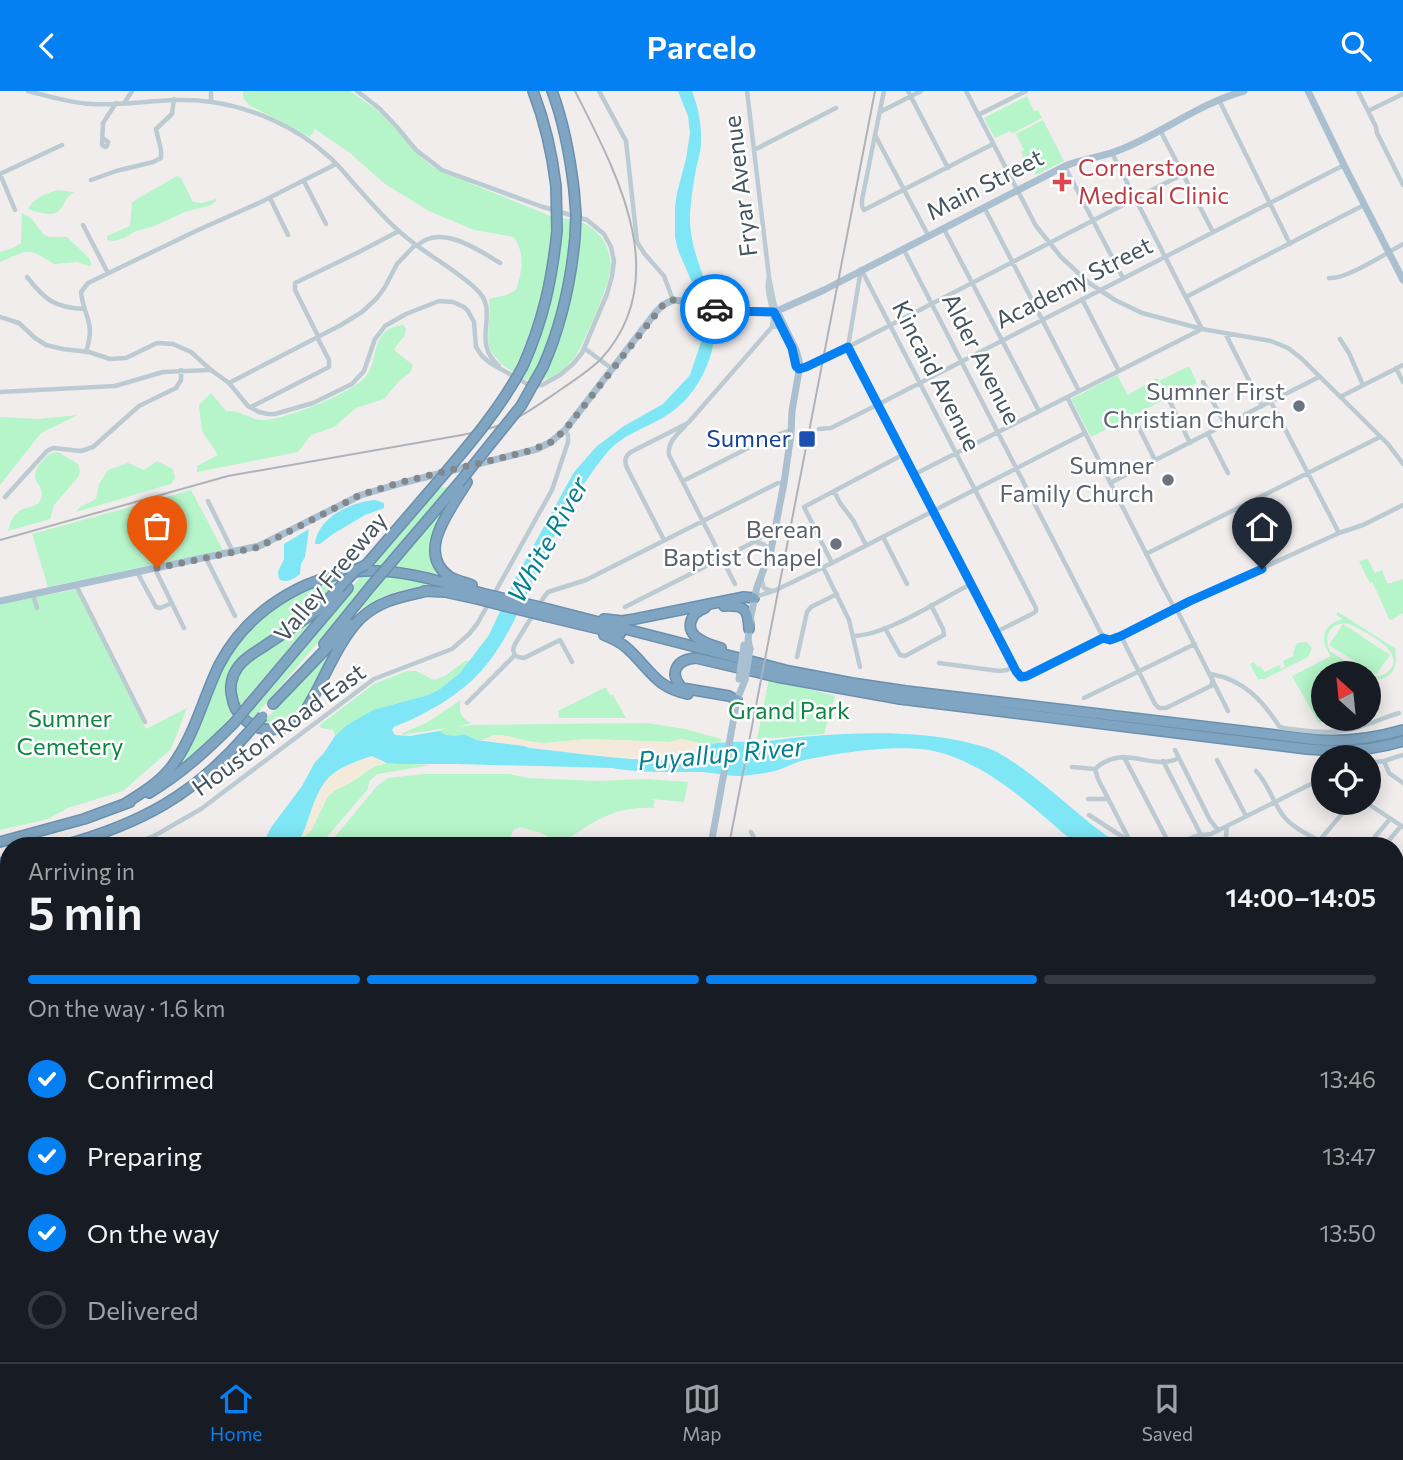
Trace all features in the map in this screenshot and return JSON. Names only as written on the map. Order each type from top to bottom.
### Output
[{"type":"highway","name":"Valley Freeway","points":[[18,837],[84,819],[149,794],[180,773],[213,744],[234,723],[343,588],[428,493],[505,398],[537,334],[550,287],[557,231],[556,186],[548,138],[533,91]]},
{"type":"highway","points":[[480,594],[447,574],[439,564],[434,550],[435,540],[463,483],[499,441],[521,406],[543,367],[559,326],[572,264],[576,215],[569,153],[552,91]]},
{"type":"highway","name":"Valley Freeway","points":[[92,837],[138,820],[175,799],[228,757],[463,483]]},
{"type":"highway","points":[[126,803],[151,786],[172,766],[220,665],[250,623],[298,588],[335,575],[364,571],[399,573],[788,678]]},
{"type":"highway","points":[[343,588],[312,614],[248,656],[238,666],[231,684],[232,700],[242,717],[250,724],[274,730],[296,721],[311,701],[348,634],[362,617],[392,599],[428,591]]},
{"type":"highway","points":[[273,704],[353,621],[370,607],[412,590],[480,594],[517,601],[623,644],[659,682],[674,691],[690,695],[738,696]]},
{"type":"highway","points":[[549,614],[564,613],[622,621],[744,597],[754,598]]},
{"type":"highway","points":[[754,598],[702,609],[694,614],[690,622],[693,635],[701,641],[761,664]]},
{"type":"highway","points":[[719,605],[744,608],[747,641]]},
{"type":"highway","points":[[564,613],[761,664],[906,691],[1300,739],[1351,741],[1403,730]]},
{"type":"highway","points":[[738,696],[682,688],[676,679],[677,667],[684,660],[696,658],[867,694],[1307,749],[1360,750],[1403,741]]},
{"type":"main road","name":"Main Street","points":[[777,314],[1065,166],[1124,148],[1218,99],[1244,91]]},
{"type":"main road","points":[[1308,91],[1403,281]]},
{"type":"main road","points":[[0,601],[268,543],[360,495],[529,451],[551,442],[565,430],[659,308],[673,300],[726,311],[777,314]]},
{"type":"main road","points":[[777,314],[799,369]]},
{"type":"main road","points":[[712,837],[742,679],[754,598],[771,550],[792,430],[799,357],[777,314]]},
{"type":"street","points":[[28,91],[91,104],[174,99],[211,102],[277,123],[310,142],[337,164],[399,231],[480,293],[487,307],[486,348],[490,358],[507,373]]},
{"type":"street","points":[[125,103],[132,91]]},
{"type":"street","points":[[211,91],[211,102]]},
{"type":"street","points":[[0,317],[19,323],[46,345],[110,359],[131,356],[151,345],[168,343],[191,352],[229,383],[250,408],[263,414],[275,414],[313,403],[343,390],[364,371],[375,339],[385,326],[439,301],[453,302],[466,308],[474,322],[475,341],[480,353],[490,363],[527,385],[542,385],[560,375],[578,358],[584,348],[607,294],[614,261],[604,234],[587,220],[442,170],[416,150],[380,109],[357,91]]},
{"type":"street","points":[[598,91],[626,141],[637,242],[664,276],[673,300]]},
{"type":"street","name":"Fryar Avenue","points":[[747,91],[769,277],[777,314]]},
{"type":"street","points":[[884,91],[862,200],[864,210],[993,144]]},
{"type":"street","points":[[879,113],[909,94],[921,91]]},
{"type":"street","points":[[965,91],[1036,226],[1080,276],[1115,300],[1142,313],[1271,341],[1288,348],[1381,437],[1403,464]]},
{"type":"street","points":[[978,115],[1026,91]]},
{"type":"street","points":[[1358,91],[1403,185]]},
{"type":"street","points":[[909,94],[948,168]]},
{"type":"street","points":[[1368,111],[1403,94]]},
{"type":"street","points":[[90,180],[161,158],[156,129],[172,114],[174,99]]},
{"type":"street","points":[[1218,99],[1290,244]]},
{"type":"street","points":[[103,138],[103,123],[116,103]]},
{"type":"street","points":[[754,150],[836,108]]},
{"type":"street","points":[[1160,129],[1213,232]]},
{"type":"street","points":[[876,135],[928,235]]},
{"type":"street","points":[[16,210],[0,174],[62,145]]},
{"type":"street","points":[[1112,152],[1202,328]]},
{"type":"street","points":[[86,352],[91,327],[81,297],[82,289],[88,283],[337,164]]},
{"type":"street","name":"Academy Street","points":[[819,429],[831,428],[879,404],[1344,165]]},
{"type":"street","points":[[1065,166],[1123,278]]},
{"type":"street","points":[[799,369],[848,347],[1183,174]]},
{"type":"street","points":[[304,181],[326,223]]},
{"type":"street","points":[[269,198],[288,235]]},
{"type":"street","points":[[1186,297],[1364,205]]},
{"type":"street","points":[[984,207],[1079,391]]},
{"type":"street","points":[[83,225],[108,273]]},
{"type":"street","points":[[943,227],[1040,411]]},
{"type":"street","points":[[250,408],[330,365],[294,287],[295,284],[399,231]]},
{"type":"street","points":[[229,383],[349,321],[367,308],[385,287],[397,264],[420,242],[433,238],[460,240],[500,263]]},
{"type":"street","points":[[1329,278],[1337,278],[1403,244]]},
{"type":"street","name":"Alder Avenue","points":[[903,248],[1103,638]]},
{"type":"street","points":[[861,269],[848,347],[1019,675],[1024,677],[1103,638],[1110,640],[1121,636],[1403,505]]},
{"type":"street","name":"Kincaid Avenue","points":[[861,269],[1036,611],[996,632]]},
{"type":"street","points":[[27,277],[38,291],[54,303],[64,308],[85,309]]},
{"type":"street","points":[[1082,299],[1119,371]]},
{"type":"street","points":[[735,584],[669,455],[669,448],[674,437],[772,327],[777,314]]},
{"type":"street","points":[[772,327],[781,326]]},
{"type":"street","points":[[915,474],[1202,328]]},
{"type":"street","points":[[1225,333],[1262,406]]},
{"type":"street","points":[[1340,339],[1363,385]]},
{"type":"street","points":[[584,348],[612,369]]},
{"type":"street","points":[[799,357],[806,363],[815,363]]},
{"type":"street","points":[[1340,397],[1403,365]]},
{"type":"street","points":[[1396,368],[1403,382]]},
{"type":"street","points":[[5,498],[47,451],[53,448],[81,451],[93,447],[139,406],[176,388],[181,380],[181,370]]},
{"type":"street","points":[[0,392],[115,386],[163,372],[211,370]]},
{"type":"street","points":[[1110,483],[1319,377]]},
{"type":"street","points":[[1203,382],[1225,425]]},
{"type":"street","points":[[1067,397],[1228,711]]},
{"type":"street","points":[[1169,400],[1191,443]]},
{"type":"street","points":[[1271,402],[1339,533]]},
{"type":"street","points":[[1134,418],[1155,460]]},
{"type":"street","points":[[664,540],[627,468],[625,459],[631,452],[688,423]]},
{"type":"street","name":"Houston Road East","points":[[151,837],[201,809],[374,679],[441,655],[461,642],[477,624],[552,490],[568,442],[565,430]]},
{"type":"street","points":[[683,481],[770,437],[792,430]]},
{"type":"street","points":[[754,598],[832,563],[1085,433]]},
{"type":"street","points":[[1208,434],[1228,473]]},
{"type":"street","points":[[1146,554],[1381,437]]},
{"type":"street","points":[[832,563],[804,507],[904,454]]},
{"type":"street","points":[[467,703],[514,655],[515,644],[546,594],[586,580],[778,482],[784,483]]},
{"type":"street","points":[[834,491],[866,545]]},
{"type":"street","points":[[208,501],[233,552]]},
{"type":"street","points":[[625,607],[763,537],[774,535]]},
{"type":"street","points":[[883,537],[908,584]]},
{"type":"street","points":[[754,542],[771,550]]},
{"type":"street","points":[[206,558],[235,616]]},
{"type":"street","points":[[823,567],[847,615],[860,667]]},
{"type":"street","points":[[157,568],[156,571],[184,628]]},
{"type":"street","points":[[137,572],[156,607],[172,603]]},
{"type":"street","points":[[761,577],[765,589],[776,590]]},
{"type":"street","points":[[853,636],[885,628],[971,584]]},
{"type":"street","points":[[76,585],[145,722]]},
{"type":"street","points":[[32,594],[37,608]]},
{"type":"street","points":[[797,657],[807,612],[811,607],[836,594]]},
{"type":"street","points":[[885,628],[900,655],[905,656],[943,635],[943,629],[931,605]]},
{"type":"street","points":[[1121,636],[1159,708],[1166,708],[1211,686],[1213,680]]},
{"type":"street","points":[[514,655],[520,658],[528,656],[560,640],[572,662]]},
{"type":"street","points":[[1084,698],[1195,643]]},
{"type":"street","points":[[939,663],[1002,671],[1014,667]]},
{"type":"street","points":[[1210,673],[1253,692],[1283,728],[1337,731],[1357,728],[1399,713]]},
{"type":"street","points":[[1175,750],[1210,820],[1218,830]]},
{"type":"street","points":[[1381,761],[1403,755]]},
{"type":"street","points":[[1072,767],[1095,769],[1114,757],[1171,762],[1179,758]]},
{"type":"street","points":[[1124,757],[1167,837]]},
{"type":"street","points":[[1217,760],[1246,816]]},
{"type":"street","points":[[1163,761],[1201,835]]},
{"type":"street","points":[[1384,761],[1389,773],[1403,783]]},
{"type":"street","points":[[1095,769],[1129,837]]},
{"type":"street","points":[[1256,771],[1287,820],[1313,837]]},
{"type":"street","points":[[1195,837],[1227,827],[1311,784]]},
{"type":"street","points":[[1088,799],[1108,799]]},
{"type":"street","points":[[1381,813],[1402,827]]},
{"type":"street","points":[[1089,815],[1122,837]]},
{"type":"street","points":[[1322,837],[1341,815]]},
{"type":"street","points":[[1375,837],[1390,819]]},
{"type":"street","points":[[1226,837],[1227,827]]},
{"type":"street","points":[[751,832],[754,837]]},
{"type":"green space","points":[[243,91],[350,91],[381,113],[433,167],[553,217],[545,286],[531,330],[513,372],[494,355],[488,340],[489,299],[516,290],[520,276],[522,263],[514,237],[474,230],[429,211],[385,184],[350,153],[315,129],[310,137],[249,105],[243,98]]},
{"type":"green space","points":[[1027,96],[1034,111],[1038,110],[1042,118],[1015,132],[1010,131],[995,138],[984,118]]},
{"type":"green space","points":[[1043,120],[1064,161],[1036,175],[1027,157],[1024,158],[1021,152],[1024,150],[1016,134]]},
{"type":"green space","points":[[177,176],[181,178],[193,202],[216,201],[124,238],[107,240],[107,236],[130,226],[132,202]]},
{"type":"green space","points":[[58,190],[74,192],[56,213],[39,213],[28,209],[37,199]]},
{"type":"green space","points":[[22,213],[32,219],[43,234],[49,237],[67,237],[89,258],[92,265],[77,262],[54,264],[33,252],[18,254],[0,262],[0,252],[21,243]]},
{"type":"green space","points":[[560,218],[570,219],[565,282],[548,343],[530,381],[520,377],[527,363]]},
{"type":"green space","points":[[578,221],[594,230],[605,243],[610,261],[608,279],[575,357],[559,372],[539,381],[557,342],[569,304],[576,264]]},
{"type":"green space","points":[[403,325],[406,328],[405,335],[394,349],[413,365],[410,373],[400,380],[384,399],[356,408],[334,427],[311,435],[298,452],[197,472],[197,466],[218,455],[202,431],[199,405],[211,393],[226,411],[257,419],[273,419],[302,410],[335,397],[360,382],[371,367],[381,337],[393,327]]},
{"type":"green space","points":[[1189,366],[1197,383],[1091,437],[1071,399],[1117,375],[1128,395],[1157,378],[1159,381]]},
{"type":"green space","points":[[78,415],[41,433],[0,485],[0,417],[38,419]]},
{"type":"green space","points":[[58,452],[78,464],[79,476],[54,505],[50,519],[8,531],[18,512],[34,506],[41,499],[41,489],[35,478],[38,467],[47,456]]},
{"type":"green space","points":[[157,461],[173,469],[175,478],[171,484],[76,512],[96,499],[99,484],[108,470],[128,463],[144,470]]},
{"type":"green space","points":[[452,486],[383,566],[370,566],[434,489]]},
{"type":"green space","points":[[460,486],[437,525],[430,546],[435,567],[451,581],[393,566]]},
{"type":"green space","points":[[191,490],[223,550],[48,587],[32,534]]},
{"type":"green space","points":[[1367,558],[1375,573],[1382,570],[1387,583],[1403,579],[1403,613],[1391,620],[1359,562]]},
{"type":"green space","points":[[376,574],[251,721],[243,714],[362,575]]},
{"type":"green space","points":[[385,576],[447,587],[420,587],[396,592],[373,601],[351,617]]},
{"type":"green space","points":[[346,577],[317,606],[239,659],[229,675],[234,713],[197,753],[166,777],[219,672],[244,633],[275,605],[312,586]]},
{"type":"green space","name":"Sumner Cemetery","points":[[77,589],[146,729],[187,708],[171,749],[123,791],[68,808],[48,819],[0,830],[0,604]]},
{"type":"green space","points":[[324,607],[239,707],[234,683],[243,664]]},
{"type":"green space","points":[[1338,612],[1396,649],[1395,666],[1387,677],[1381,679],[1393,665],[1388,649],[1349,624],[1333,627],[1327,640],[1330,651],[1345,661],[1321,661],[1331,656],[1324,639],[1327,629],[1343,619],[1336,615]]},
{"type":"green space","points":[[1343,624],[1390,655],[1381,668],[1381,661],[1354,661],[1329,645]]},
{"type":"green space","points":[[346,632],[301,712],[282,726],[261,725]]},
{"type":"green space","points":[[1307,642],[1312,648],[1308,657],[1264,679],[1258,679],[1250,664],[1254,662],[1265,672],[1279,665],[1281,669],[1285,667],[1283,661],[1294,656],[1297,643]]},
{"type":"green space","points":[[465,661],[470,661],[460,673],[428,695],[373,710],[347,725],[335,736],[333,730],[321,728],[320,725],[374,684],[407,671],[416,671],[434,680],[445,676]]},
{"type":"green space","points":[[1311,666],[1311,710],[1292,676]]},
{"type":"green space","name":"Grand Park","points":[[769,678],[835,696],[824,734],[757,739]]},
{"type":"green space","points":[[604,688],[613,695],[626,718],[559,718],[558,711]]},
{"type":"green space","points":[[461,700],[461,714],[472,723],[458,727],[647,723],[685,729],[721,739],[720,744],[708,745],[682,739],[669,742],[588,739],[545,743],[501,735],[476,740],[464,734],[446,735],[439,731],[446,728],[402,735]]},
{"type":"green space","points":[[387,763],[431,765],[377,774],[369,782],[368,789],[327,837],[304,837],[311,831],[328,796],[375,766]]},
{"type":"green space","points":[[423,774],[509,774],[528,778],[688,782],[684,802],[651,799],[655,801],[655,808],[616,812],[571,837],[549,837],[520,827],[513,830],[512,837],[335,837],[377,786],[388,778]]},
{"type":"sand","points":[[494,735],[545,743],[588,739],[669,742],[682,739],[708,745],[700,747],[700,755],[692,759],[674,760],[592,756],[483,740]]},
{"type":"sand","points":[[373,756],[387,763],[375,766],[328,796],[311,831],[302,837],[321,787],[336,771]]},
{"type":"water","points":[[678,91],[692,91],[701,130],[690,221],[696,254],[714,316],[715,333],[705,370],[681,405],[612,447],[596,466],[561,524],[507,634],[482,670],[452,696],[392,730],[395,735],[410,736],[439,731],[446,735],[464,734],[476,740],[530,748],[645,760],[687,759],[700,755],[700,747],[708,745],[801,737],[901,734],[941,738],[979,745],[997,752],[1109,837],[1068,837],[1014,792],[980,769],[942,753],[893,748],[820,757],[772,772],[743,776],[612,768],[399,764],[387,763],[372,756],[348,765],[325,781],[301,837],[266,837],[302,786],[315,762],[347,725],[373,710],[428,695],[460,673],[489,635],[514,581],[574,472],[597,446],[624,426],[663,404],[690,375],[702,339],[702,318],[694,287],[675,237],[677,193],[690,133],[688,116]]},
{"type":"water","points":[[375,500],[384,503],[384,508],[365,515],[320,544],[315,544],[322,526],[337,513],[356,504]]},
{"type":"water","points":[[309,529],[300,574],[290,580],[279,579],[278,572],[284,559],[284,544]]},
{"type":"railway","points":[[0,540],[228,476],[494,427],[526,413],[588,371],[601,359],[623,328],[634,294],[636,260],[631,225],[621,190],[575,91]]},
{"type":"railway","points":[[731,837],[875,91]]},
{"type":"way so far","points":[[157,568],[259,547],[360,495],[541,447],[565,430],[663,305],[678,300],[715,309]]},
{"type":"place","name":"Cornerstone Medical Clinic","points":[[1062,182]]},
{"type":"place","name":"Sumner First Christian Church","points":[[1299,406]]},
{"type":"place","name":"Sumner","points":[[807,439]]},
{"type":"place","name":"Sumner Family Church","points":[[1168,480]]},
{"type":"place","name":"Berean Baptist Chapel","points":[[836,544]]},
{"type":"route","points":[[715,309],[774,312],[799,369],[848,347],[1021,677],[1103,638],[1110,640],[1121,636],[1262,569]]},
{"type":"water label","name":"White River","points":[[548,540]]},
{"type":"water label","name":"Puyallup River","points":[[721,754]]}]
